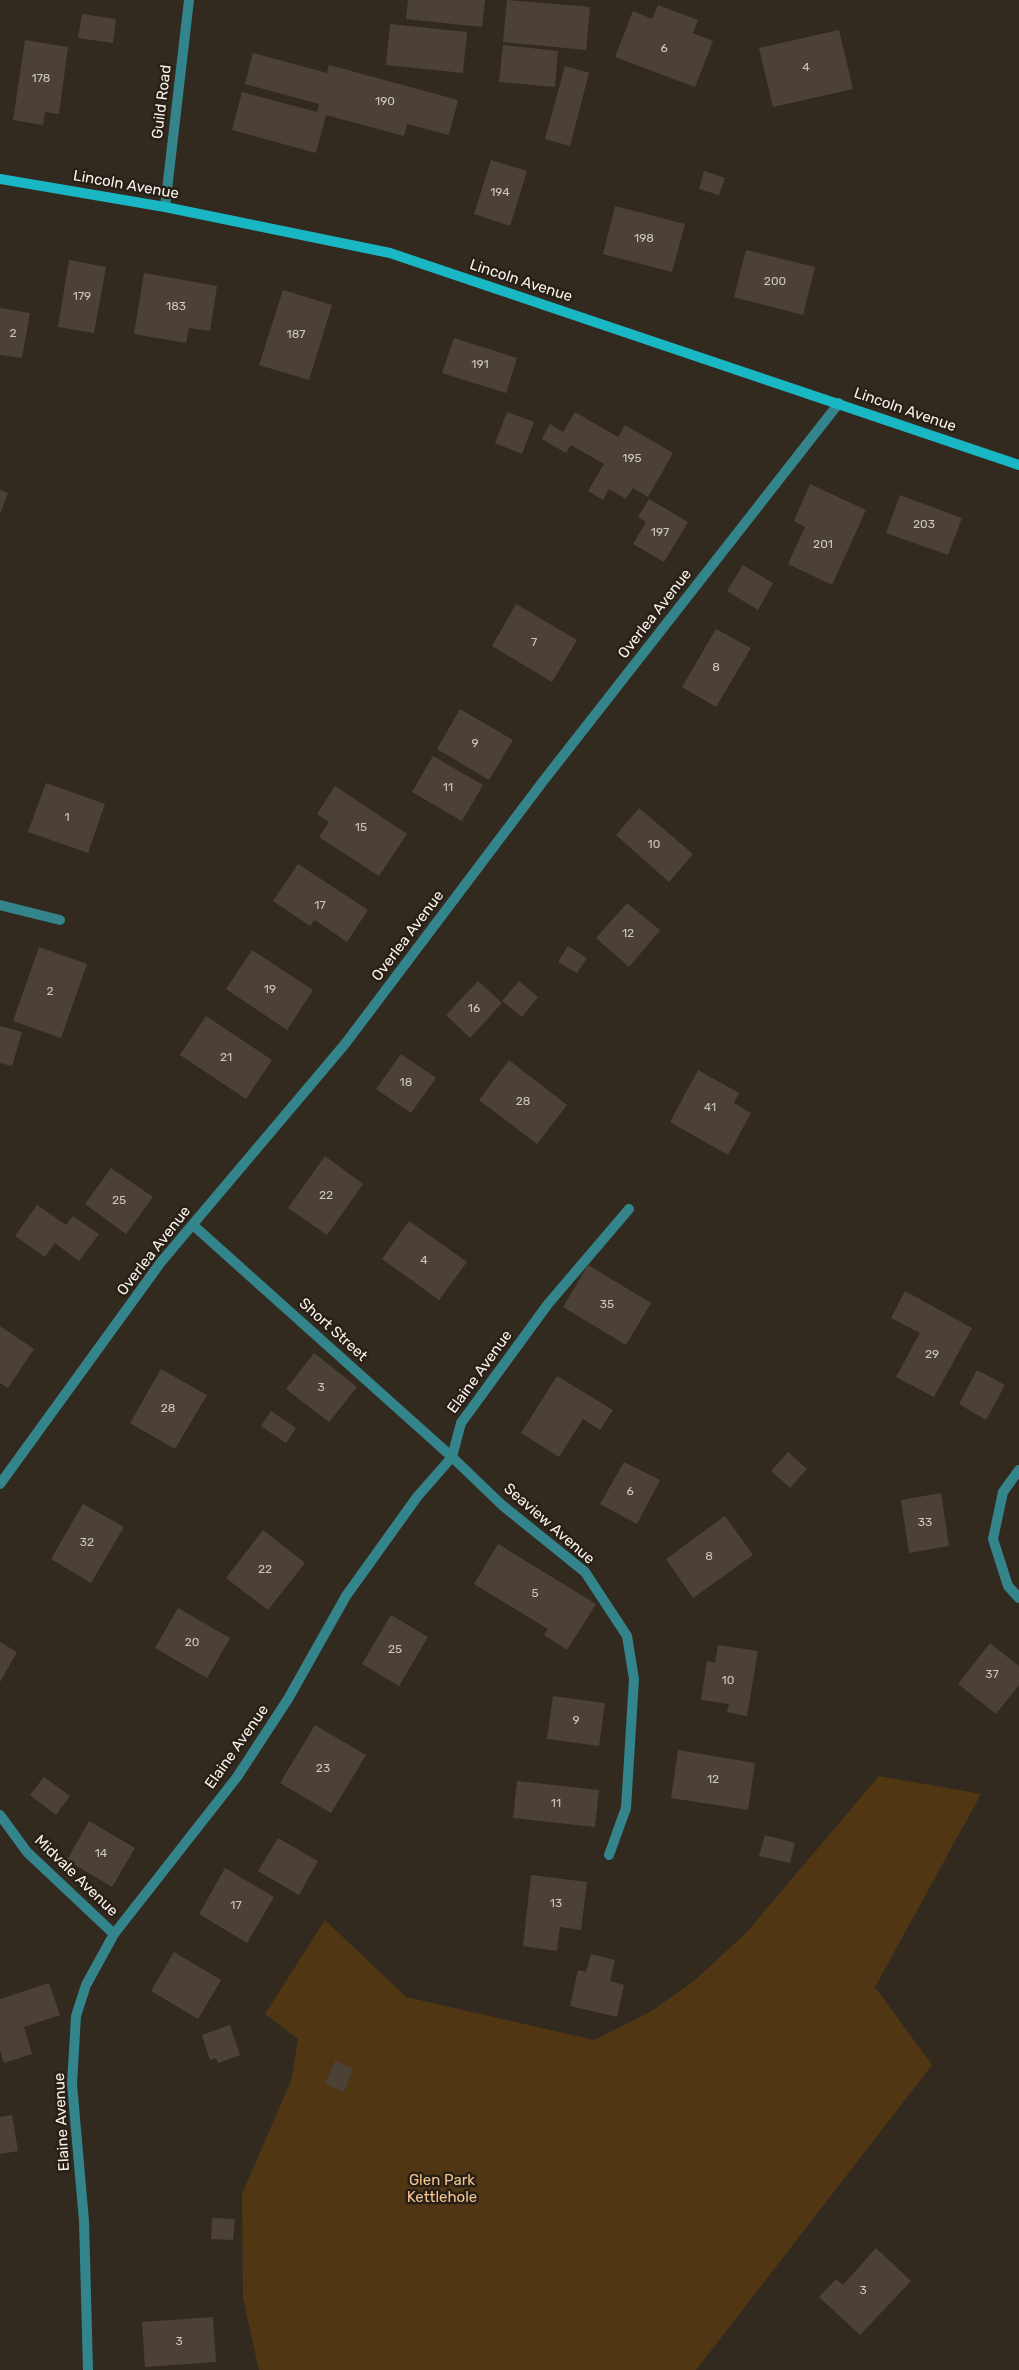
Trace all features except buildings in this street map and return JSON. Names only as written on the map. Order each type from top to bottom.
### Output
[{"type":"main road","name":"Lincoln Avenue","points":[[0,179],[165,207],[390,253],[1019,465]]},
{"type":"street","name":"Guild Road","points":[[165,207],[189,0]]},
{"type":"street","name":"Overlea Avenue","points":[[0,1484],[162,1262],[346,1044],[544,780],[839,403]]},
{"type":"street","points":[[0,905],[60,920]]},
{"type":"street","name":"Elaine Avenue","points":[[88,2370],[84,2221],[72,2084],[76,2016],[86,1985],[114,1934],[237,1777],[288,1699],[346,1596],[417,1497],[452,1457],[460,1423],[548,1304],[628,1208]]},
{"type":"street","name":"Short Street","points":[[193,1225],[452,1457]]},
{"type":"street","name":"Seaview Avenue","points":[[452,1457],[502,1505],[585,1572],[627,1636],[634,1679],[626,1808],[609,1855]]},
{"type":"street","points":[[1019,1470],[1003,1492],[994,1539],[1008,1586],[1019,1598]]},
{"type":"street","name":"Midvale Avenue","points":[[0,1815],[27,1852],[114,1934]]},
{"type":"green space","name":"Glen Park Kettlehole","points":[[879,1776],[981,1794],[875,1987],[932,2065],[696,2370],[259,2370],[243,2298],[242,2194],[291,2081],[298,2039],[265,2014],[325,1920],[406,1997],[594,2040],[650,2012],[694,1981],[746,1933]]}]
